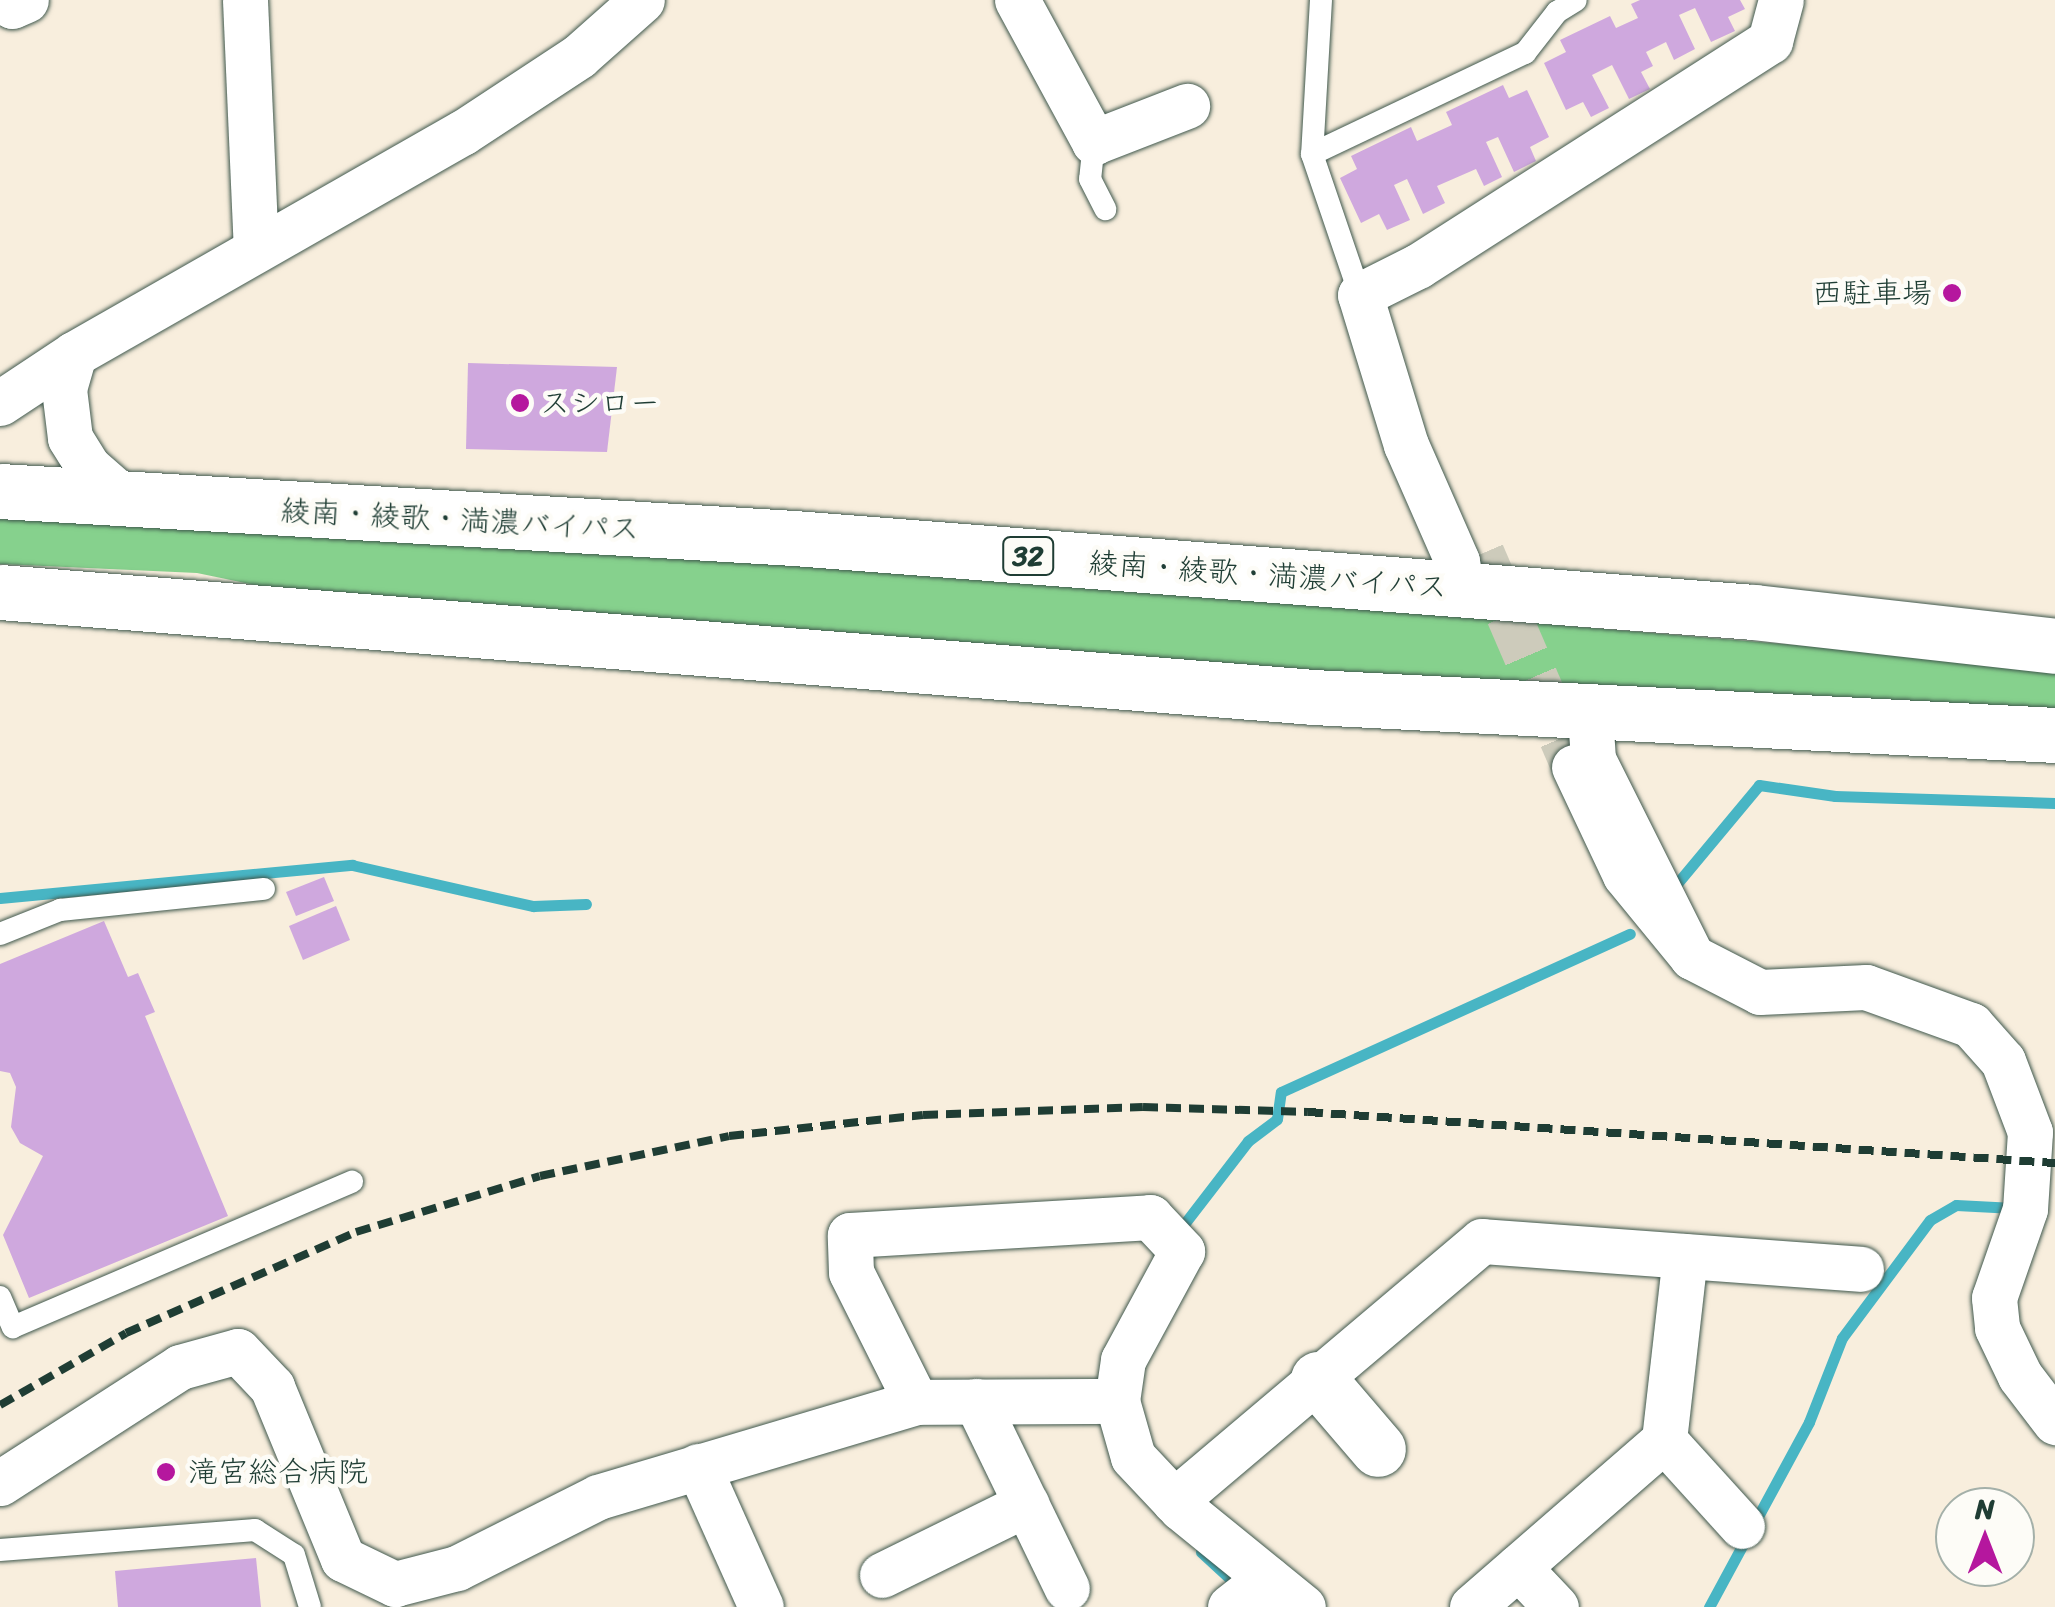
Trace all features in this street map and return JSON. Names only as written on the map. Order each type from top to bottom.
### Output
[{"type":"main road","name":"綾南・綾歌・満濃バイパス","points":[[0,491],[776,537],[1472,571],[1753,612],[2055,646]]},
{"type":"main road","points":[[0,592],[1590,715],[2055,735]]},
{"type":"main road","points":[[1318,1379],[1378,1449]]},
{"type":"street","points":[[8,0],[12,6],[26,0]]},
{"type":"street","points":[[245,0],[256,248]]},
{"type":"street","points":[[0,403],[74,354],[462,133],[579,56],[642,0]]},
{"type":"street","points":[[1017,0],[1094,142],[1188,106]]},
{"type":"street","points":[[1472,571],[1457,561],[1392,398],[1360,295],[1418,266],[1770,40],[1781,0]]},
{"type":"street","points":[[74,354],[64,389],[70,438],[88,467],[128,501]]},
{"type":"street","points":[[1590,715],[1593,759],[1692,956]]},
{"type":"street","points":[[1574,768],[1624,876],[1692,956],[1760,992],[1866,987],[1972,1025],[2003,1062],[2030,1132],[2025,1206],[2000,1273],[1997,1328],[2020,1376],[2055,1422]]},
{"type":"street","points":[[916,1402],[852,1272],[850,1235],[1150,1217],[1182,1251],[1123,1360],[1109,1401],[1133,1457],[1248,1593],[1303,1607]]},
{"type":"street","points":[[1174,1501],[1482,1241],[1861,1269]]},
{"type":"street","points":[[1472,1607],[1664,1440],[1685,1256]]},
{"type":"street","points":[[0,1483],[180,1367],[238,1351],[272,1387],[343,1559],[363,1589],[457,1568],[598,1497],[916,1402],[1109,1401]]},
{"type":"street","points":[[976,1401],[1067,1588]]},
{"type":"street","points":[[1664,1440],[1742,1526]]},
{"type":"street","points":[[698,1466],[762,1607]]},
{"type":"street","points":[[882,1575],[1026,1504]]},
{"type":"street","points":[[1518,1567],[1556,1607]]},
{"type":"lane","points":[[1321,0],[1312,154],[1360,295]]},
{"type":"lane","points":[[1312,154],[1526,52],[1557,12],[1576,0]]},
{"type":"lane","points":[[1094,142],[1090,179],[1105,209]]},
{"type":"lane","points":[[0,934],[60,910],[264,889]]},
{"type":"lane","points":[[0,1297],[13,1327],[352,1182]]},
{"type":"lane","points":[[0,1550],[255,1530],[294,1554],[310,1607]]},
{"type":"green space","points":[[0,519],[705,553],[2055,667],[2055,717],[1620,698],[357,606],[197,573],[0,564]]},
{"type":"building","points":[[1640,0],[1740,0],[1745,9],[1728,17],[1735,31],[1711,42],[1695,8],[1679,15],[1695,49],[1674,60],[1666,42],[1646,52],[1653,66],[1641,72],[1650,89],[1629,99],[1612,65],[1592,75],[1609,108],[1591,117],[1583,102],[1566,110],[1544,63],[1566,52],[1560,40],[1610,16],[1616,28],[1638,18],[1631,4]]},
{"type":"building","points":[[1503,85],[1509,98],[1527,90],[1549,137],[1530,147],[1536,161],[1514,172],[1498,137],[1486,142],[1502,177],[1484,186],[1476,169],[1437,186],[1445,203],[1423,214],[1407,179],[1394,185],[1410,220],[1387,230],[1379,214],[1361,223],[1340,178],[1357,169],[1351,156],[1411,127],[1417,141],[1452,125],[1446,112]]},
{"type":"building","points":[[468,363],[617,367],[607,452],[466,449]]},
{"type":"building","points":[[324,877],[334,901],[296,916],[286,892]]},
{"type":"building","points":[[336,906],[350,940],[303,960],[289,926]]},
{"type":"building","points":[[104,921],[128,977],[138,973],[155,1012],[145,1016],[228,1216],[29,1298],[3,1235],[43,1156],[20,1143],[11,1127],[16,1087],[10,1073],[0,1071],[0,964]]},
{"type":"building","points":[[256,1558],[261,1607],[118,1607],[115,1571]]},
{"type":"waterway","points":[[1670,892],[1759,785],[1835,796],[2055,803]]},
{"type":"waterway","points":[[0,898],[352,865],[533,906],[586,904]]},
{"type":"waterway","points":[[1178,1232],[1248,1141],[1277,1119],[1281,1092],[1630,934]]},
{"type":"waterway","points":[[1709,1607],[1809,1422],[1842,1338],[1930,1220],[1956,1205],[2014,1208]]},
{"type":"waterway","points":[[1201,1552],[1239,1587]]},
{"type":"tunnel","points":[[1482,553],[1574,767]]},
{"type":"railway","points":[[0,1405],[126,1333],[356,1232],[540,1176],[729,1136],[923,1115],[1143,1107],[1308,1112],[2055,1163]]},
{"type":"place","name":"西駐車場","points":[[1952,293]]},
{"type":"place","name":"スシロー","points":[[520,403]]},
{"type":"place","name":"滝宮総合病院","points":[[166,1472]]}]
